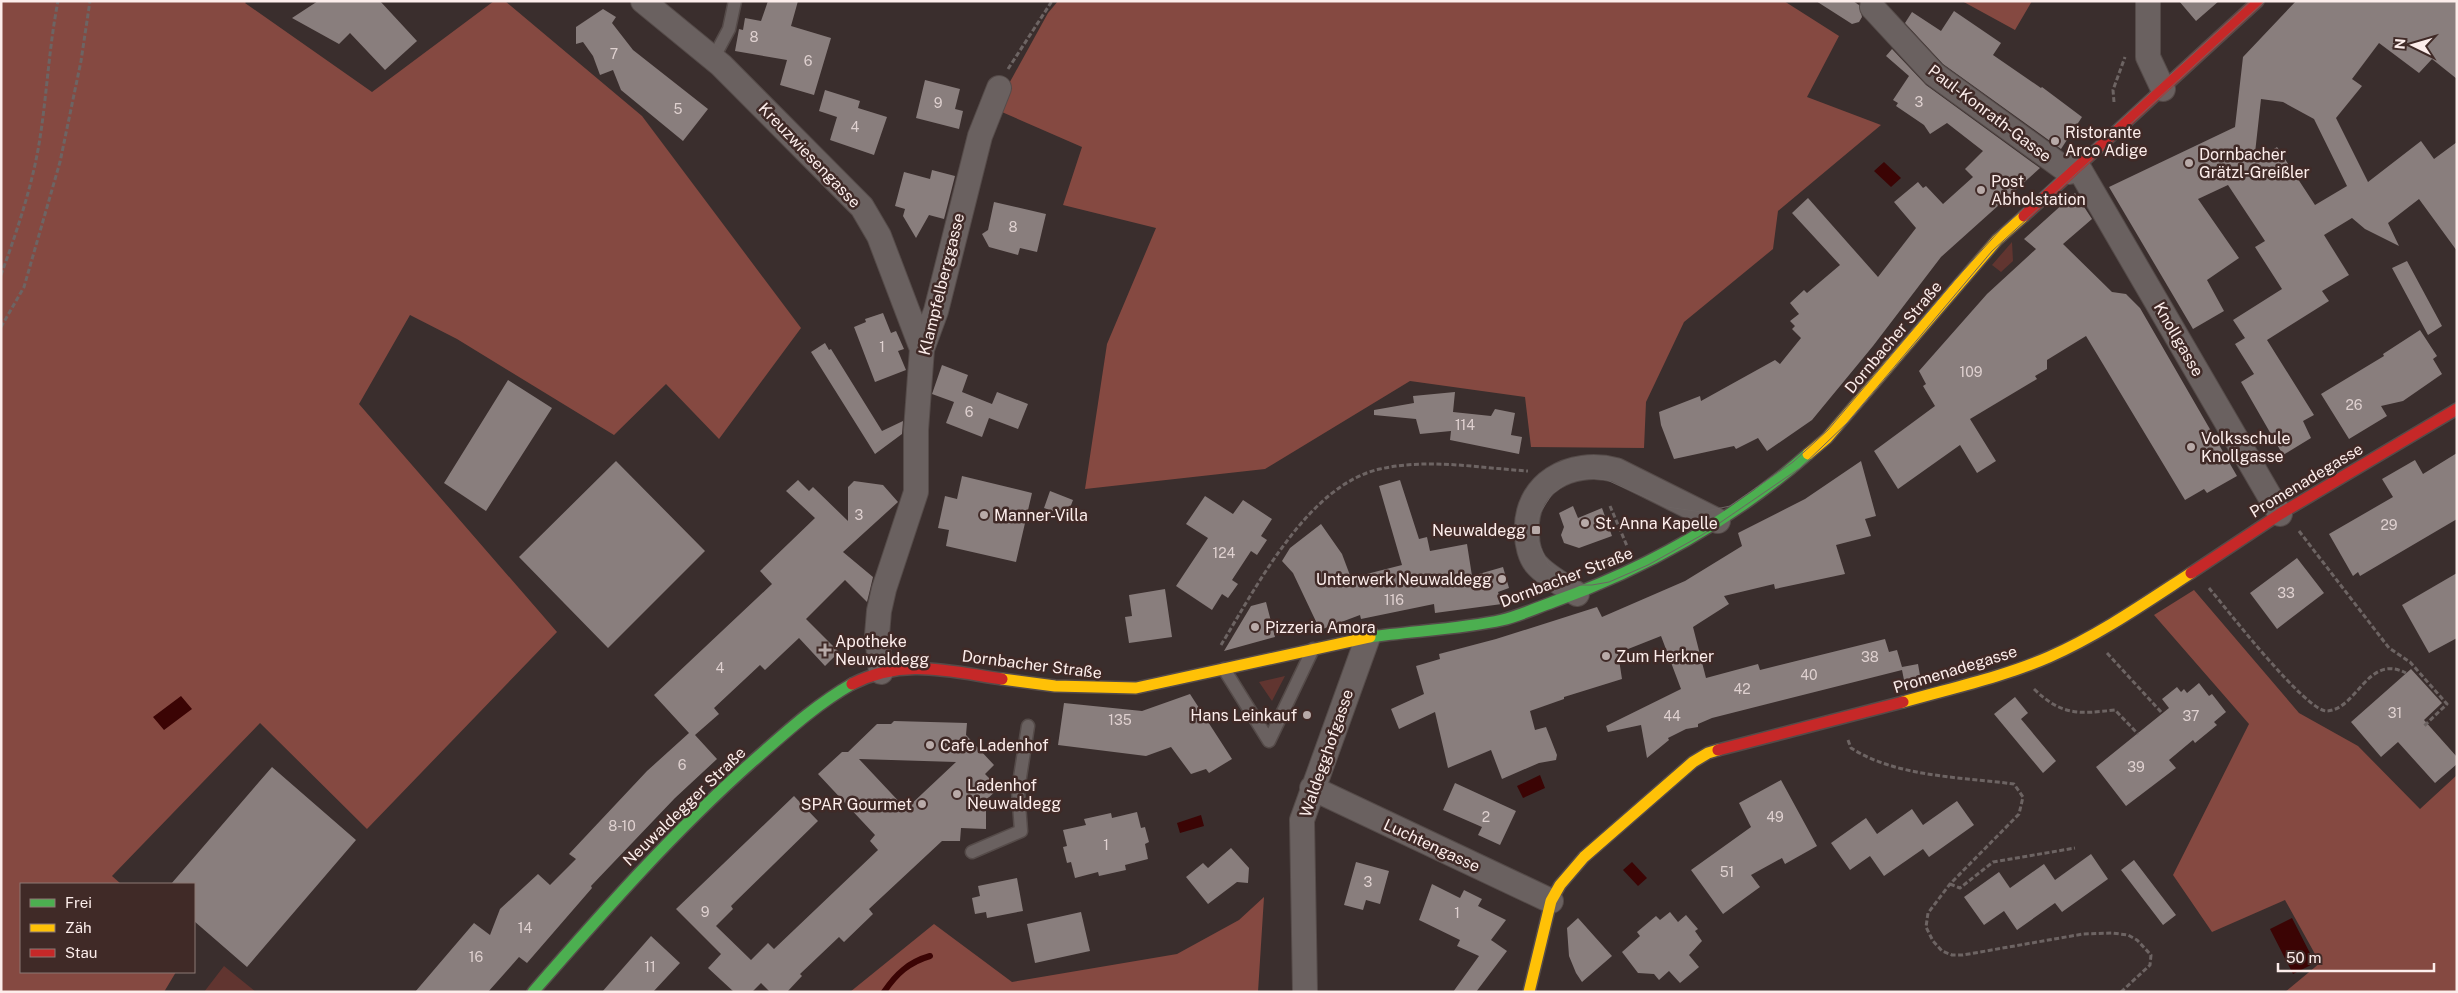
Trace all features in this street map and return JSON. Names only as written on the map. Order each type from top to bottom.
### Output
[{"type":"main road","name":"Dornbacher Straße","points":[[882,672],[901,668],[930,668],[1040,685],[1122,690],[1368,637],[1503,620],[1577,594],[1637,568],[1718,521],[1782,477],[1827,438],[1985,252],[2073,168],[2163,89],[2258,1]]},
{"type":"main road","name":"Promenadegasse","points":[[1529,992],[1551,901],[1560,885],[1584,857],[1693,762],[1708,753],[2015,670],[2052,656],[2128,614],[2280,514],[2457,409]]},
{"type":"main road","name":"Neuwaldegger Straße","points":[[533,992],[639,872],[714,796],[825,701],[856,682],[882,672]]},
{"type":"street","name":"Kreuzwiesengasse","points":[[643,1],[713,59],[846,190],[872,221],[922,349]]},
{"type":"street","points":[[2148,1],[2148,57],[2163,89]]},
{"type":"street","name":"Paul-Konrath-Gasse","points":[[1872,8],[1934,74],[2073,168]]},
{"type":"street","name":"Klampfelberggasse","points":[[882,672],[877,635],[884,589],[916,492],[916,430],[922,349],[936,311],[980,136],[999,88]]},
{"type":"street","name":"Knollgasse","points":[[2073,168],[2280,514]]},
{"type":"street","points":[[1577,594],[1535,564],[1528,544],[1527,521],[1536,496],[1550,481],[1571,468],[1602,466],[1646,484],[1718,521]]},
{"type":"street","name":"Waldegghofgasse","points":[[1305,992],[1302,820],[1368,637]]},
{"type":"street","name":"Luchtengasse","points":[[1312,788],[1551,901]]},
{"type":"lane","points":[[713,59],[729,29],[735,1]]},
{"type":"lane","points":[[1224,669],[1269,742],[1313,649]]},
{"type":"lane","points":[[972,852],[1021,831],[1018,790],[1028,726]]},
{"type":"path","points":[[1,274],[17,229],[40,139],[49,54],[58,1]]},
{"type":"path","points":[[1,327],[24,287],[60,162],[81,61],[90,1]]},
{"type":"path","points":[[999,88],[1013,58],[1052,1]]},
{"type":"path","points":[[1203,674],[1286,543],[1329,495],[1344,483],[1380,469],[1445,463],[1538,471],[1550,481]]},
{"type":"path","points":[[1610,506],[1627,546]]},
{"type":"path","points":[[2280,514],[2297,529],[2389,648],[2410,662],[2447,704],[2423,727]]},
{"type":"path","points":[[2194,570],[2273,665],[2315,707],[2326,711],[2340,706],[2374,673],[2398,668],[2406,673]]},
{"type":"path","points":[[2090,635],[2162,714]]},
{"type":"path","points":[[2015,670],[2045,699],[2062,709],[2082,714],[2115,710],[2138,734]]},
{"type":"path","points":[[1842,718],[1851,748],[1866,758],[1892,768],[2014,784],[2023,797],[2019,814],[1950,884],[1928,913],[1926,927],[1933,941],[1942,951],[1952,955],[1963,955],[2083,934],[2128,935],[2145,947],[2151,955],[2150,965],[2121,992]]},
{"type":"path","points":[[1950,884],[1960,888],[1993,862],[2075,848]]},
{"type":"shaded area","points":[[1,1],[247,1],[245,3],[372,92],[494,1],[505,1],[642,116],[801,328],[719,439],[666,384],[614,435],[457,339],[410,315],[359,404],[557,632],[367,829],[260,723],[112,876],[120,883],[20,883],[20,973],[175,973],[164,992],[1,992]]},
{"type":"shaded area","points":[[1058,1],[1784,1],[1839,36],[1807,97],[1881,125],[1778,211],[1773,249],[1684,322],[1646,402],[1644,448],[1531,447],[1525,397],[1410,381],[1265,469],[1085,489],[1107,344],[1156,228],[1063,205],[1082,147],[995,109],[1048,13]]},
{"type":"shaded area","points":[[1962,1],[2032,1],[2015,30]]},
{"type":"shaded area","points":[[1884,162],[1901,178],[1891,187],[1874,171]]},
{"type":"shaded area","points":[[2012,242],[2013,261],[2001,272],[1992,265]]},
{"type":"shaded area","points":[[2194,590],[2299,713],[2358,746],[2420,809],[2457,775],[2457,992],[2285,992],[2320,963],[2285,900],[2212,932],[2173,875],[2249,724],[2154,615]]},
{"type":"shaded area","points":[[1285,676],[1272,701],[1259,682]]},
{"type":"shaded area","points":[[181,696],[192,709],[164,730],[153,717]]},
{"type":"shaded area","points":[[1540,775],[1545,788],[1523,798],[1517,786]]},
{"type":"shaded area","points":[[1201,815],[1204,826],[1180,833],[1177,823]]},
{"type":"shaded area","points":[[1632,862],[1647,878],[1638,886],[1623,870]]},
{"type":"shaded area","points":[[1264,897],[1258,992],[850,992],[934,924],[1012,982],[1177,954],[1239,920]]},
{"type":"shaded area","points":[[2292,918],[2315,963],[2293,974],[2270,929]]},
{"type":"shaded area","points":[[224,966],[256,992],[204,992]]},
{"type":"building","points":[[318,1],[380,1],[417,41],[385,70],[350,33],[339,44],[292,18]]},
{"type":"building","points":[[768,1],[798,1],[791,26],[831,38],[814,95],[780,85],[787,60],[735,51],[739,29],[743,30],[745,18],[761,21]]},
{"type":"building","points":[[1816,1],[1853,1],[1859,5],[1862,17],[1859,22],[1852,24]]},
{"type":"building","points":[[2179,1],[2219,1],[2196,21]]},
{"type":"building","points":[[2296,1],[2457,1],[2457,79],[2432,59],[2419,73],[2379,43],[2352,79],[2362,86],[2336,118],[2368,182],[2421,141],[2434,159],[2457,142],[2457,251],[2419,199],[2388,223],[2399,246],[2365,229],[2352,218],[2324,235],[2349,275],[2322,291],[2329,301],[2267,340],[2314,415],[2303,421],[2311,438],[2283,455],[2241,382],[2254,374],[2235,344],[2245,338],[2233,320],[2282,289],[2255,247],[2265,241],[2228,185],[2198,199],[2239,258],[2207,280],[2224,311],[2193,329],[2109,187],[2235,127],[2243,57]],"holes":[[[2261,99],[2283,102],[2314,119],[2347,186],[2315,205],[2277,147],[2254,162]]]},
{"type":"building","points":[[603,9],[616,17],[612,23],[633,50],[708,109],[683,141],[621,90],[613,70],[600,75],[593,56],[583,42],[576,44],[576,27]]},
{"type":"building","points":[[1954,11],[2001,43],[1993,55],[2042,87],[2082,117],[2061,149],[1943,64],[1905,23],[1912,12],[1941,31]]},
{"type":"building","points":[[1892,49],[1926,85],[2040,168],[1941,257],[1873,346],[1812,420],[1767,451],[1758,438],[1736,449],[1734,446],[1674,459],[1661,425],[1659,412],[1700,396],[1701,401],[1775,360],[1780,364],[1801,338],[1792,329],[1795,326],[1790,321],[1799,314],[1790,303],[1804,290],[1807,293],[1840,265],[1792,213],[1808,198],[1878,277],[1916,228],[1894,202],[1918,182],[1923,188],[1926,186],[1943,204],[1973,177],[1965,169],[1983,151],[1947,123],[1930,134],[1924,125],[1896,106],[1898,103],[1893,100],[1909,76],[1886,56]]},
{"type":"building","points":[[925,80],[960,89],[955,109],[963,111],[959,129],[916,118]]},
{"type":"building","points":[[825,90],[860,101],[858,108],[887,117],[874,155],[830,140],[837,117],[819,111]]},
{"type":"building","points":[[932,170],[955,176],[944,219],[929,215],[916,238],[903,216],[905,209],[895,206],[904,172],[930,179]]},
{"type":"building","points":[[2075,193],[2092,219],[2063,244],[2112,292],[2126,294],[2140,308],[2237,476],[2207,493],[2204,489],[2185,500],[2086,336],[2047,360],[2047,369],[2035,376],[2037,379],[1970,419],[1996,461],[1977,473],[1960,445],[1898,489],[1874,451],[1935,406],[1923,386],[1926,384],[1919,371],[1987,294],[2036,249],[2024,239]]},
{"type":"building","points":[[994,202],[1046,214],[1037,252],[1020,248],[1018,255],[989,247],[982,234],[988,230]]},
{"type":"building","points":[[2407,261],[2442,326],[2428,335],[2392,268]]},
{"type":"building","points":[[883,313],[891,333],[896,331],[904,349],[898,351],[906,370],[875,382],[854,327],[866,322],[865,319]]},
{"type":"building","points":[[2420,330],[2437,356],[2433,359],[2442,374],[2403,401],[2381,406],[2387,416],[2349,439],[2321,394],[2384,356],[2383,354]]},
{"type":"building","points":[[825,343],[829,350],[831,349],[882,431],[903,421],[902,434],[875,454],[811,352]]},
{"type":"building","points":[[942,365],[968,375],[962,392],[992,404],[997,392],[1028,404],[1018,429],[989,418],[982,437],[946,423],[954,402],[932,394]]},
{"type":"building","points":[[508,380],[552,408],[486,511],[444,483]]},
{"type":"building","points":[[1455,392],[1453,412],[1491,416],[1495,409],[1515,413],[1511,435],[1522,437],[1519,454],[1450,440],[1451,431],[1420,434],[1416,419],[1374,415],[1374,410],[1414,403],[1413,396]]},
{"type":"building","points":[[2457,453],[2457,519],[2360,576],[2358,572],[2353,576],[2329,534],[2393,497],[2382,479],[2415,460],[2423,474]]},
{"type":"building","points":[[616,461],[705,551],[608,648],[519,557]]},
{"type":"building","points":[[1861,461],[1876,516],[1865,519],[1871,536],[1836,545],[1845,574],[1775,589],[1774,584],[1724,596],[1729,604],[1693,627],[1706,678],[1758,664],[1760,670],[1885,639],[1889,652],[1897,650],[1902,667],[1918,664],[1921,681],[1905,685],[1902,670],[1712,718],[1698,724],[1698,727],[1686,729],[1668,738],[1669,740],[1647,758],[1641,725],[1608,732],[1606,726],[1681,689],[1661,636],[1618,653],[1622,679],[1564,697],[1564,699],[1530,711],[1535,730],[1546,727],[1557,755],[1556,760],[1539,763],[1502,779],[1491,750],[1448,768],[1435,712],[1399,729],[1391,709],[1424,694],[1416,666],[1440,659],[1439,654],[1496,639],[1597,607],[1602,617],[1685,581],[1742,546],[1738,533],[1805,499]]},
{"type":"building","name":"Manner-Villa","points":[[962,476],[1032,493],[1016,562],[946,546],[949,530],[938,528],[945,496],[957,499]]},
{"type":"building","points":[[798,480],[809,491],[813,487],[848,521],[848,487],[854,481],[883,485],[898,502],[843,552],[873,577],[867,602],[845,580],[806,619],[839,652],[825,666],[799,638],[765,670],[760,665],[714,708],[719,714],[695,735],[717,759],[675,798],[591,886],[592,888],[527,963],[519,957],[488,992],[415,992],[474,923],[490,935],[500,909],[538,874],[550,885],[576,859],[569,854],[647,771],[689,733],[654,695],[772,584],[760,571],[815,518],[786,491]]},
{"type":"building","points":[[1400,480],[1419,539],[1427,537],[1430,551],[1467,544],[1472,576],[1503,567],[1509,588],[1498,592],[1502,604],[1435,613],[1434,604],[1361,619],[1360,615],[1320,630],[1293,573],[1282,561],[1290,548],[1321,524],[1342,554],[1351,578],[1402,565],[1379,486]]},
{"type":"building","points":[[1050,491],[1073,500],[1067,516],[1044,508]]},
{"type":"building","points":[[1205,496],[1233,514],[1243,500],[1272,519],[1261,536],[1267,540],[1257,555],[1251,551],[1232,580],[1238,584],[1228,598],[1222,594],[1212,610],[1176,586],[1208,538],[1186,524]]},
{"type":"building","name":"St. Anna Kapelle","points":[[1573,506],[1578,518],[1602,508],[1612,536],[1579,548],[1564,543],[1561,535],[1564,527],[1559,513]]},
{"type":"building","points":[[2297,558],[2324,593],[2277,629],[2250,593]]},
{"type":"building","points":[[2457,573],[2457,638],[2429,653],[2402,605]]},
{"type":"building","points":[[1165,589],[1172,637],[1129,643],[1125,617],[1132,616],[1129,595]]},
{"type":"building","name":"Pizzeria Amora","points":[[1266,602],[1275,637],[1224,651],[1251,606]]},
{"type":"building","points":[[2411,669],[2442,703],[2424,720],[2457,757],[2457,764],[2435,783],[2398,742],[2381,757],[2351,722]]},
{"type":"building","points":[[2199,683],[2209,696],[2212,694],[2226,712],[2214,722],[2217,725],[2195,743],[2193,740],[2169,760],[2176,768],[2126,806],[2096,767],[2169,708],[2162,699],[2177,687],[2181,692],[2184,689],[2187,693]]},
{"type":"building","points":[[1190,694],[1232,759],[1209,773],[1206,769],[1191,774],[1171,747],[1146,756],[1058,745],[1064,703],[1142,711]]},
{"type":"building","points":[[2015,697],[2028,713],[2021,719],[2056,761],[2043,773],[1994,714]]},
{"type":"building","points":[[894,721],[967,723],[966,735],[994,765],[985,774],[999,788],[986,800],[986,829],[961,828],[960,841],[942,841],[869,909],[873,914],[844,942],[839,937],[800,974],[802,976],[787,992],[770,992],[761,983],[752,992],[734,992],[708,968],[721,954],[676,909],[794,796],[818,821],[731,906],[733,909],[716,926],[751,960],[768,943],[774,949],[878,850],[870,841],[875,835],[818,774],[842,752],[848,752],[877,724],[891,724]],"holes":[[[859,759],[956,762],[906,809]]]},
{"type":"building","points":[[272,767],[356,840],[247,967],[195,922],[195,883],[172,883]]},
{"type":"building","points":[[1781,780],[1817,846],[1785,864],[1782,858],[1751,875],[1760,887],[1723,914],[1691,870],[1751,827],[1739,803]]},
{"type":"building","points":[[1455,783],[1516,811],[1500,845],[1478,835],[1482,827],[1443,810]]},
{"type":"building","points":[[1957,801],[1974,825],[1929,857],[1923,849],[1884,876],[1870,856],[1850,870],[1831,843],[1866,818],[1877,834],[1912,809],[1923,825]]},
{"type":"building","points":[[1137,812],[1141,828],[1145,827],[1149,842],[1145,844],[1148,859],[1125,865],[1126,870],[1099,876],[1098,872],[1075,878],[1071,862],[1067,863],[1063,847],[1067,846],[1063,830],[1086,825],[1084,819],[1111,813],[1112,818]]},
{"type":"building","points":[[1231,848],[1249,868],[1248,883],[1237,882],[1208,904],[1186,877],[1203,863],[1208,868]]},
{"type":"building","points":[[2091,854],[2108,879],[2062,912],[2055,903],[2017,930],[2004,911],[1984,925],[1964,897],[1999,872],[2010,888],[2044,864],[2055,880]]},
{"type":"building","points":[[2134,860],[2176,915],[2163,925],[2121,870]]},
{"type":"building","points":[[1356,862],[1389,871],[1380,904],[1366,900],[1363,910],[1344,905]]},
{"type":"building","points":[[1017,878],[1023,911],[987,918],[986,912],[975,914],[972,898],[980,896],[978,886]]},
{"type":"building","points":[[1432,884],[1460,898],[1464,890],[1482,899],[1478,906],[1506,920],[1491,940],[1507,951],[1476,992],[1453,992],[1479,956],[1457,946],[1460,940],[1419,920]]},
{"type":"building","points":[[1081,912],[1090,951],[1035,963],[1027,924]]},
{"type":"building","points":[[1670,912],[1678,922],[1686,915],[1698,929],[1695,931],[1702,941],[1689,955],[1699,967],[1680,983],[1669,971],[1659,980],[1654,974],[1638,973],[1622,952],[1640,936],[1637,932],[1656,916],[1660,920]]},
{"type":"building","points":[[1578,918],[1612,956],[1582,982],[1569,956],[1567,928]]},
{"type":"building","points":[[651,936],[680,963],[653,992],[602,992]]},
{"type":"waterway","points":[[884,992],[904,970],[930,956]]},
{"type":"tram line","points":[[2251,1],[2001,229],[1954,281],[1828,430],[1793,462],[1730,506],[1702,512],[1667,507],[1607,480],[1590,478],[1570,481],[1552,494],[1538,516],[1537,540],[1548,564],[1563,577],[1581,585],[1609,582],[1648,565],[1702,535],[1800,468],[1847,423],[1992,251],[2265,1]]},
{"type":"traffic: fast","points":[[1370,637],[1470,626],[1502,620],[1587,589],[1655,558],[1719,521],[1780,478],[1808,454]]},
{"type":"traffic: fast","points":[[533,992],[639,873],[723,788],[800,720],[852,684]]},
{"type":"traffic: slow","points":[[1808,454],[1827,438],[1997,240],[2024,216]]},
{"type":"traffic: slow","points":[[1903,702],[1996,676],[2049,657],[2104,629],[2191,573]]},
{"type":"traffic: slow","points":[[1002,679],[1055,686],[1136,688],[1370,637]]},
{"type":"traffic: slow","points":[[1529,992],[1551,901],[1560,885],[1584,857],[1693,762],[1708,753],[1718,750]]},
{"type":"traffic: jam","points":[[2024,216],[2258,1]]},
{"type":"traffic: jam","points":[[2191,573],[2280,514],[2457,409]]},
{"type":"traffic: jam","points":[[852,684],[871,676],[908,669],[944,670],[1002,679]]},
{"type":"traffic: jam","points":[[1718,750],[1903,702]]},
{"type":"place","name":"Ristorante Arco Adige","points":[[2055,141]]},
{"type":"place","name":"Dornbacher Grätzl-Greißler","points":[[2189,163]]},
{"type":"place","name":"Post Abholstation","points":[[1981,190]]},
{"type":"place","name":"Volksschule Knollgasse","points":[[2191,447]]},
{"type":"place","name":"Manner-Villa","points":[[984,515]]},
{"type":"place","name":"St. Anna Kapelle","points":[[1585,523]]},
{"type":"place","name":"Neuwaldegg","points":[[1536,530]]},
{"type":"place","name":"Unterwerk Neuwaldegg","points":[[1502,579]]},
{"type":"place","name":"Pizzeria Amora","points":[[1255,627]]},
{"type":"place","name":"Apotheke Neuwaldegg","points":[[825,650]]},
{"type":"place","name":"Zum Herkner","points":[[1606,656]]},
{"type":"place","name":"Hans Leinkauf","points":[[1307,715]]},
{"type":"place","name":"Cafe Ladenhof","points":[[930,745]]},
{"type":"place","name":"Ladenhof Neuwaldegg","points":[[957,794]]},
{"type":"place","name":"SPAR Gourmet","points":[[922,804]]}]
